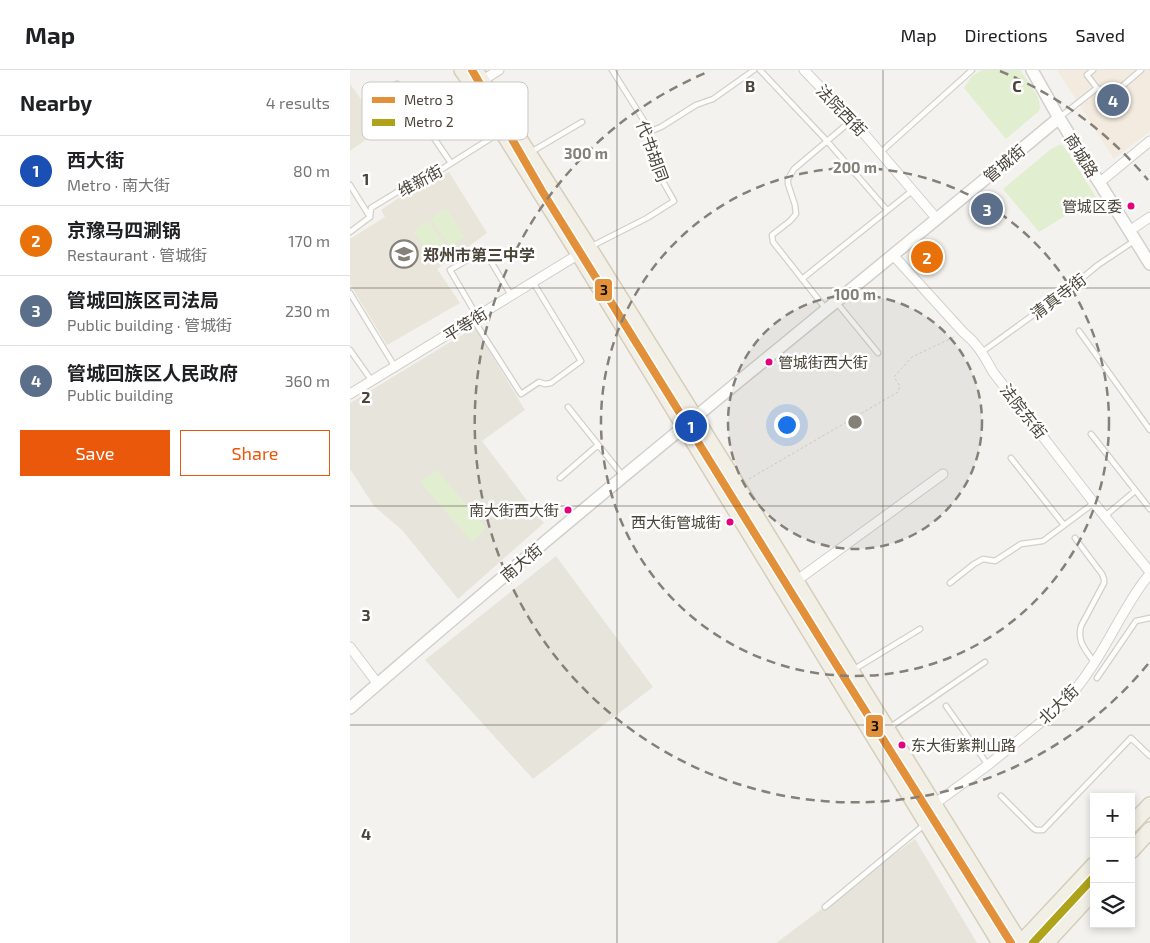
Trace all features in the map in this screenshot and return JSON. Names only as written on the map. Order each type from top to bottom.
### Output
[{"type":"main road","points":[[462,70],[471,82]]},
{"type":"main road","points":[[508,140],[584,251]]},
{"type":"main road","points":[[520,140],[584,251],[689,421],[1000,943]]},
{"type":"main road","points":[[689,421],[737,485],[850,671],[1020,943],[1090,870]]},
{"type":"main road","points":[[1135,821],[1150,805]]},
{"type":"main road","points":[[1135,847],[1150,830]]},
{"type":"main road","points":[[1046,943],[1090,895]]},
{"type":"street","points":[[479,75],[499,70]]},
{"type":"street","name":"法院西街","points":[[804,70],[881,152],[937,219]]},
{"type":"street","name":"商城路","points":[[1032,70],[1059,118],[1150,264]]},
{"type":"street","name":"管城街","points":[[689,421],[1059,118]]},
{"type":"street","points":[[1099,183],[1150,141]]},
{"type":"street","name":"清真寺街","points":[[1132,236],[1150,217]]},
{"type":"street","name":"平等街","points":[[350,394],[584,251]]},
{"type":"street","name":"法院东街","points":[[893,255],[982,352],[993,372],[1150,573]]},
{"type":"street","name":"南大街","points":[[350,708],[689,421]]},
{"type":"street","points":[[796,581],[942,474]]},
{"type":"street","name":"北大街","points":[[933,805],[988,765],[1061,706],[1095,663],[1134,595],[1150,573]]},
{"type":"street","points":[[350,647],[378,684]]},
{"type":"lane","name":"代书胡同","points":[[584,251],[647,218],[674,201],[654,161],[646,124],[612,70]]},
{"type":"lane","points":[[649,132],[661,128],[696,105],[713,99],[754,70]]},
{"type":"lane","points":[[760,70],[827,141],[887,210]]},
{"type":"lane","points":[[881,152],[972,70]]},
{"type":"lane","points":[[1094,70],[1087,75],[1097,88],[1113,94],[1141,70]]},
{"type":"lane","points":[[1059,118],[1097,88]]},
{"type":"lane","points":[[826,309],[773,242],[772,235],[796,214],[788,184],[790,174],[852,120]]},
{"type":"lane","points":[[529,154],[582,122]]},
{"type":"lane","points":[[435,140],[451,163]]},
{"type":"lane","name":"维新街","points":[[350,232],[370,217],[372,208],[412,183],[423,181],[488,140]]},
{"type":"lane","points":[[350,185],[370,217]]},
{"type":"lane","points":[[802,279],[913,190]]},
{"type":"lane","name":"清真寺街","points":[[982,352],[1069,289],[1132,236]]},
{"type":"lane","points":[[512,295],[484,250],[450,270],[475,318],[522,394],[539,382],[550,383],[581,361],[533,282]]},
{"type":"lane","points":[[350,293],[395,367]]},
{"type":"lane","points":[[836,302],[878,353]]},
{"type":"lane","points":[[1079,331],[1150,430]]},
{"type":"lane","points":[[350,350],[372,381]]},
{"type":"lane","points":[[568,407],[623,476]]},
{"type":"lane","points":[[1091,434],[1150,509]]},
{"type":"lane","points":[[560,478],[598,445]]},
{"type":"lane","points":[[1011,458],[1064,525]]},
{"type":"lane","points":[[1105,516],[1135,491]]},
{"type":"lane","points":[[950,583],[983,559],[995,561],[1021,544],[1043,541],[1094,503]]},
{"type":"lane","points":[[1075,538],[1104,579],[1104,583],[1081,626],[1079,634],[1080,641],[1095,663]]},
{"type":"lane","points":[[1097,678],[1136,621],[1150,618]]},
{"type":"lane","points":[[850,671],[920,629]]},
{"type":"lane","points":[[887,729],[985,662]]},
{"type":"lane","points":[[946,706],[988,765]]},
{"type":"lane","points":[[1002,796],[1033,828],[1042,830],[1130,738],[1150,756]]},
{"type":"lane","points":[[825,907],[927,822]]},
{"type":"path","points":[[737,485],[898,392],[900,386],[894,377],[912,357],[963,332]]},
{"type":"shaded area","points":[[1057,70],[1150,70],[1150,131],[1114,159]]},
{"type":"shaded area","points":[[350,84],[362,100],[362,140],[365,140],[350,151]]},
{"type":"shaded area","name":"郑州市第三中学","points":[[449,172],[487,233],[437,269],[460,303],[387,345],[350,284],[350,239],[385,217],[381,210],[418,185],[421,188]]},
{"type":"shaded area","points":[[475,327],[525,410],[482,441],[544,523],[458,599],[402,530],[374,506],[350,469],[350,403]]},
{"type":"shaded area","points":[[556,556],[653,687],[533,779],[425,660]]},
{"type":"shaded area","points":[[915,839],[977,943],[776,943]]},
{"type":"green space","points":[[982,70],[1020,70],[1039,101],[1039,111],[1006,139],[964,88],[972,76]]},
{"type":"green space","points":[[1059,145],[1065,148],[1096,197],[1039,232],[1003,189],[1051,149]]},
{"type":"green space","points":[[446,208],[465,237],[450,247],[431,219]]},
{"type":"green space","points":[[428,221],[448,249],[433,259],[413,231]]},
{"type":"green space","points":[[437,470],[486,528],[472,542],[420,482]]},
{"type":"metro line","name":"3","points":[[472,70],[479,82]]},
{"type":"metro line","name":"3","points":[[512,140],[542,191],[1011,943]]},
{"type":"metro line","name":"2","points":[[1033,943],[1090,881]]},
{"type":"place","name":"管城回族区人民政府","points":[[1113,100]]},
{"type":"place","name":"管城区委","points":[[1131,206]]},
{"type":"place","name":"管城回族区司法局","points":[[987,209]]},
{"type":"place","name":"郑州市第三中学","points":[[404,254]]},
{"type":"place","name":"京豫马四涮锅","points":[[927,257]]},
{"type":"place","name":"管城街西大街","points":[[769,362]]},
{"type":"place","name":"西大街","points":[[691,426]]},
{"type":"place","name":"南大街西大街","points":[[568,510]]},
{"type":"place","name":"西大街管城街","points":[[730,522]]},
{"type":"place","name":"东大街紫荆山路","points":[[902,745]]}]
